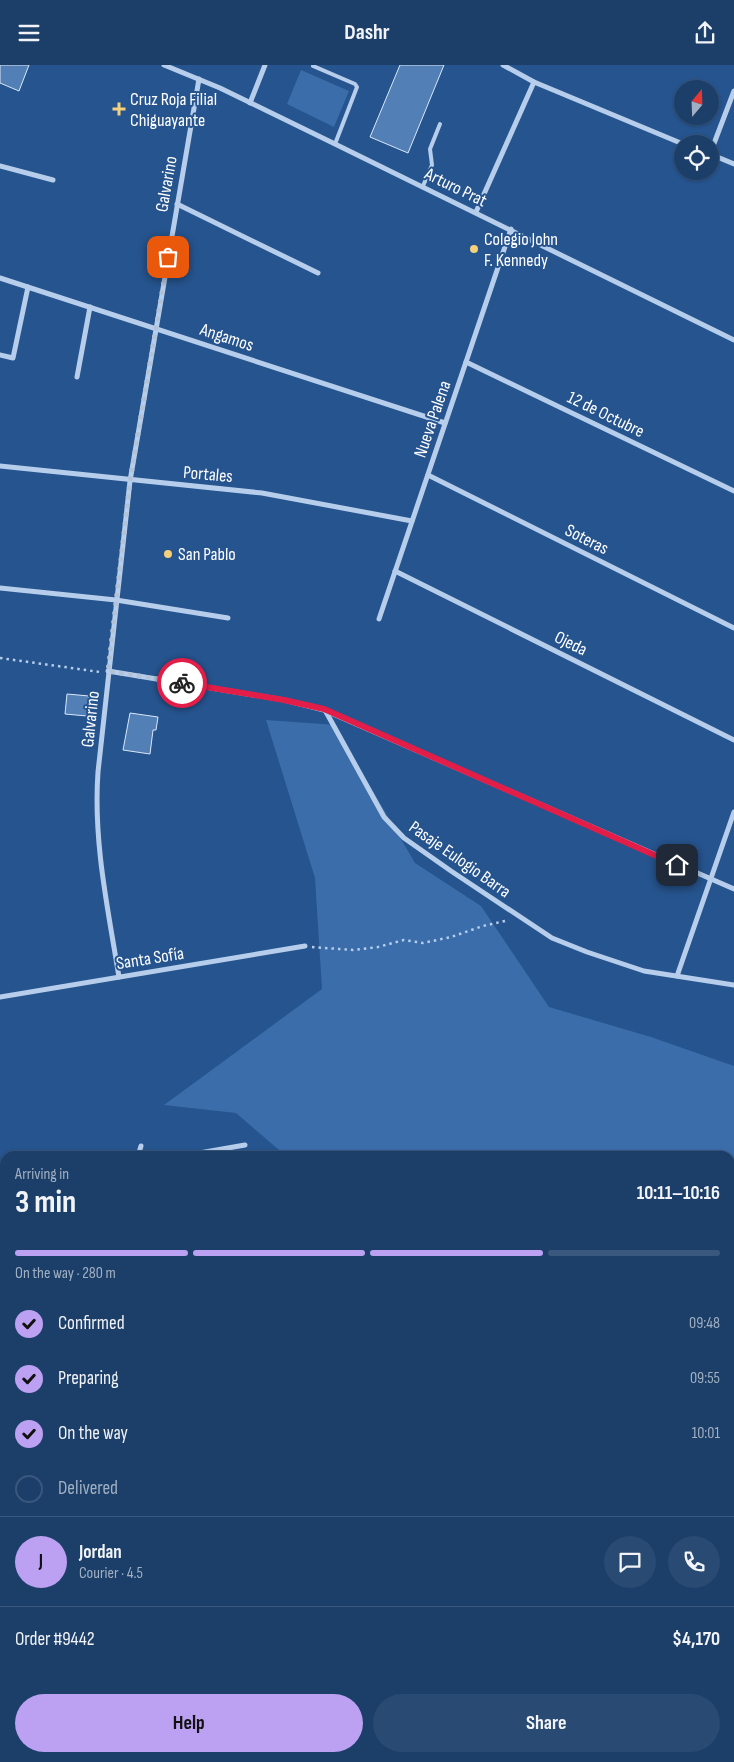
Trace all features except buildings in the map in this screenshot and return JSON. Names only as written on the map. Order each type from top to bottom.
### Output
[{"type":"street","name":"Arturo Prat","points":[[164,65],[199,79],[423,186],[734,339]]},
{"type":"street","points":[[250,103],[265,65]]},
{"type":"street","points":[[503,65],[534,82],[674,140]]},
{"type":"street","name":"Galvarino","points":[[119,977],[102,873],[97,828],[98,772],[130,481],[199,79]]},
{"type":"street","points":[[476,212],[534,82]]},
{"type":"street","points":[[717,135],[734,91]]},
{"type":"street","points":[[719,158],[734,164]]},
{"type":"street","points":[[0,166],[53,180]]},
{"type":"street","points":[[177,204],[318,273]]},
{"type":"street","name":"Nueva Palena","points":[[379,619],[511,229]]},
{"type":"street","name":"Angamos","points":[[0,278],[445,423]]},
{"type":"street","points":[[0,355],[13,358],[28,287]]},
{"type":"street","points":[[77,377],[90,307]]},
{"type":"street","name":"12 de Octubre","points":[[466,362],[734,491]]},
{"type":"street","name":"Portales","points":[[0,466],[130,481],[262,493],[412,521]]},
{"type":"street","name":"Soteras","points":[[428,475],[734,628]]},
{"type":"street","name":"Ojeda","points":[[395,571],[734,740]]},
{"type":"street","points":[[0,587],[116,600],[228,618]]},
{"type":"street","points":[[108,671],[284,700],[324,709],[734,889]]},
{"type":"street","name":"Pasaje Eulogio Barra","points":[[324,709],[378,808],[396,831],[520,918],[552,938],[604,959],[644,971],[734,985]]},
{"type":"street","points":[[678,975],[734,812]]},
{"type":"street","name":"Santa Sofía","points":[[0,997],[305,946]]},
{"type":"street","points":[[211,1151],[245,1145]]},
{"type":"street","points":[[140,1151],[141,1146]]},
{"type":"lane","points":[[313,66],[356,87],[335,144]]},
{"type":"lane","points":[[423,186],[432,165],[430,149],[440,123]]},
{"type":"path","points":[[0,658],[99,672],[108,671]]},
{"type":"path","points":[[305,946],[353,950],[378,947],[404,940],[423,943],[520,918]]},
{"type":"shaded area","points":[[301,70],[349,91],[334,127],[287,104]]},
{"type":"shaded area","points":[[266,720],[336,725],[415,863],[481,906],[549,1007],[651,1037],[734,1066],[734,1151],[280,1151],[236,1113],[164,1105],[322,989],[315,878]]},
{"type":"way so far","points":[[168,257],[130,481],[108,671],[182,683]]},
{"type":"place","name":"Cruz Roja Filial Chiguayante","points":[[119,109]]},
{"type":"place","name":"Colegio John F. Kennedy","points":[[474,249]]},
{"type":"place","name":"San Pablo","points":[[168,554]]},
{"type":"route","points":[[182,683],[284,700],[324,709],[677,865]]}]
